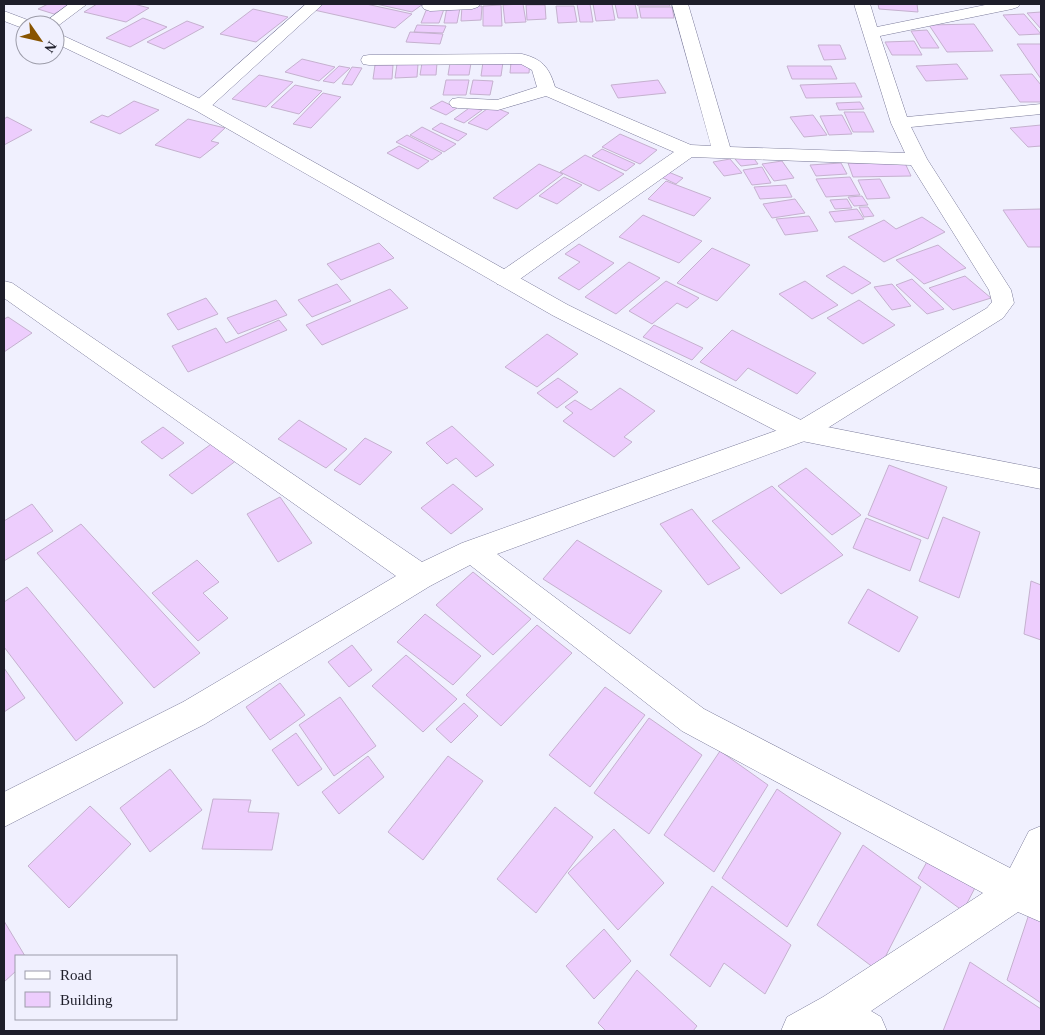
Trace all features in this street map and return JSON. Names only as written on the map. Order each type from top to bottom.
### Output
[{"type":"street","points":[[63,15],[78,4]]},
{"type":"street","points":[[201,106],[315,4]]},
{"type":"street","points":[[430,6],[472,4]]},
{"type":"street","points":[[680,4],[722,153]]},
{"type":"street","points":[[4,810],[194,713],[420,577],[472,551],[645,486],[801,432],[995,313],[1003,303],[1000,290],[917,159],[900,122],[862,4]]},
{"type":"street","points":[[870,33],[972,7],[1012,4]]},
{"type":"street","points":[[65,42],[201,106],[560,310],[801,432],[1041,479]]},
{"type":"street","points":[[369,60],[522,59],[533,61],[540,66],[547,90]]},
{"type":"street","points":[[458,103],[498,105],[547,90],[688,150],[722,153],[917,159]]},
{"type":"street","points":[[900,122],[1041,108]]},
{"type":"street","points":[[505,279],[688,150]]},
{"type":"street","points":[[4,288],[420,577]]},
{"type":"street","points":[[472,551],[693,720],[1030,897]]},
{"type":"street","points":[[801,1031],[852,1021],[1030,897],[1041,842]]},
{"type":"building","points":[[48,4],[72,4],[54,14],[38,9]]},
{"type":"building","points":[[97,4],[134,4],[149,8],[126,22],[84,12]]},
{"type":"building","points":[[322,4],[366,4],[412,14],[395,28],[314,10]]},
{"type":"building","points":[[376,4],[423,4],[412,12]]},
{"type":"building","points":[[523,4],[526,22],[505,23],[503,5]]},
{"type":"building","points":[[577,4],[590,4],[593,22],[580,22]]},
{"type":"building","points":[[593,4],[612,4],[615,20],[596,21]]},
{"type":"building","points":[[615,4],[635,4],[638,18],[618,18]]},
{"type":"building","points":[[637,4],[669,4],[670,6],[638,6]]},
{"type":"building","points":[[878,4],[917,4],[918,12],[879,9]]},
{"type":"building","points":[[501,5],[502,26],[483,26],[483,6]]},
{"type":"building","points":[[526,5],[545,5],[546,19],[527,20]]},
{"type":"building","points":[[462,6],[482,6],[481,20],[461,21]]},
{"type":"building","points":[[556,6],[574,6],[577,22],[558,23]]},
{"type":"building","points":[[447,7],[460,8],[457,23],[444,23]]},
{"type":"building","points":[[639,7],[672,7],[674,18],[641,18]]},
{"type":"building","points":[[427,8],[444,9],[439,23],[421,23]]},
{"type":"building","points":[[253,9],[288,17],[256,42],[220,34]]},
{"type":"building","points":[[1041,12],[1041,29],[1027,13]]},
{"type":"building","points":[[1024,14],[1041,34],[1019,35],[1003,15]]},
{"type":"building","points":[[143,18],[167,27],[130,47],[106,38]]},
{"type":"building","points":[[187,21],[204,27],[164,49],[147,42]]},
{"type":"building","points":[[974,24],[993,51],[947,52],[929,25]]},
{"type":"building","points":[[417,25],[446,26],[443,33],[414,32]]},
{"type":"building","points":[[927,30],[939,48],[921,48],[911,31]]},
{"type":"building","points":[[410,32],[443,34],[440,44],[406,42]]},
{"type":"building","points":[[914,41],[922,55],[892,55],[885,42]]},
{"type":"building","points":[[1017,44],[1041,44],[1041,79]]},
{"type":"building","points":[[818,45],[840,45],[846,59],[824,60]]},
{"type":"building","points":[[302,59],[335,67],[319,81],[285,72]]},
{"type":"building","points":[[483,62],[503,62],[501,76],[481,76]]},
{"type":"building","points":[[511,62],[530,62],[529,73],[510,73]]},
{"type":"building","points":[[422,63],[437,63],[436,75],[420,75]]},
{"type":"building","points":[[450,63],[471,63],[469,75],[448,75]]},
{"type":"building","points":[[397,64],[418,64],[417,77],[395,78]]},
{"type":"building","points":[[957,64],[968,79],[926,81],[916,66]]},
{"type":"building","points":[[375,65],[393,65],[392,79],[373,79]]},
{"type":"building","points":[[339,66],[350,68],[334,83],[323,81]]},
{"type":"building","points":[[787,66],[831,66],[837,79],[792,79]]},
{"type":"building","points":[[352,67],[362,68],[352,85],[342,84]]},
{"type":"building","points":[[1032,74],[1041,85],[1041,102],[1020,102],[1000,75]]},
{"type":"building","points":[[259,75],[293,82],[266,107],[232,99]]},
{"type":"building","points":[[446,80],[469,80],[466,95],[443,95]]},
{"type":"building","points":[[473,80],[493,81],[490,95],[470,94]]},
{"type":"building","points":[[658,80],[666,93],[618,98],[611,85]]},
{"type":"building","points":[[855,83],[862,97],[806,98],[800,85]]},
{"type":"building","points":[[295,85],[322,91],[299,114],[271,107]]},
{"type":"building","points":[[323,93],[341,97],[311,128],[293,124]]},
{"type":"building","points":[[134,101],[159,110],[120,134],[90,122],[102,115],[108,117]]},
{"type":"building","points":[[442,101],[457,108],[446,115],[430,108]]},
{"type":"building","points":[[860,102],[864,109],[839,110],[836,103]]},
{"type":"building","points":[[472,106],[482,110],[464,123],[454,119]]},
{"type":"building","points":[[491,106],[509,113],[487,130],[468,123]]},
{"type":"building","points":[[844,112],[864,112],[874,132],[853,132]]},
{"type":"building","points":[[813,115],[827,135],[804,137],[790,117]]},
{"type":"building","points":[[842,115],[852,134],[829,135],[820,116]]},
{"type":"building","points":[[7,117],[32,130],[4,145],[4,119]]},
{"type":"building","points":[[188,119],[225,128],[211,141],[219,143],[200,158],[155,145]]},
{"type":"building","points":[[441,123],[467,134],[458,141],[432,129]]},
{"type":"building","points":[[1041,125],[1041,146],[1028,147],[1010,128]]},
{"type":"building","points":[[422,127],[456,144],[444,152],[410,135]]},
{"type":"building","points":[[620,134],[657,150],[640,164],[602,147]]},
{"type":"building","points":[[407,135],[442,153],[432,160],[396,142]]},
{"type":"building","points":[[399,146],[429,161],[418,169],[387,153]]},
{"type":"building","points":[[602,149],[635,164],[626,171],[592,156]]},
{"type":"building","points":[[585,155],[624,174],[599,191],[560,172]]},
{"type":"building","points":[[752,156],[758,164],[741,166],[735,159]]},
{"type":"building","points":[[730,159],[742,173],[724,176],[713,162]]},
{"type":"building","points":[[782,161],[794,178],[774,181],[762,164]]},
{"type":"building","points":[[841,163],[847,174],[816,176],[810,165]]},
{"type":"building","points":[[848,163],[905,163],[911,176],[853,177]]},
{"type":"building","points":[[539,164],[563,174],[517,209],[493,198]]},
{"type":"building","points":[[762,167],[771,183],[752,185],[743,170]]},
{"type":"building","points":[[666,171],[683,178],[676,184],[659,176]]},
{"type":"building","points":[[564,177],[582,185],[557,204],[539,196]]},
{"type":"building","points":[[850,177],[860,195],[826,197],[816,179]]},
{"type":"building","points":[[880,179],[890,198],[867,199],[858,180]]},
{"type":"building","points":[[666,181],[711,198],[694,216],[648,199]]},
{"type":"building","points":[[786,185],[792,197],[760,199],[754,187]]},
{"type":"building","points":[[862,196],[868,205],[854,206],[848,197]]},
{"type":"building","points":[[795,199],[805,213],[772,218],[763,204]]},
{"type":"building","points":[[847,199],[852,208],[835,209],[830,200]]},
{"type":"building","points":[[859,207],[868,207],[874,216],[864,217]]},
{"type":"building","points":[[857,209],[864,219],[835,222],[829,212]]},
{"type":"building","points":[[1041,209],[1041,247],[1028,247],[1003,210]]},
{"type":"building","points":[[643,215],[702,241],[679,263],[619,237]]},
{"type":"building","points":[[809,216],[818,231],[785,235],[776,219]]},
{"type":"building","points":[[922,217],[945,232],[884,262],[848,237],[884,220],[896,229]]},
{"type":"building","points":[[379,243],[394,258],[341,280],[327,264]]},
{"type":"building","points":[[579,244],[614,263],[579,290],[558,278],[580,262],[565,254]]},
{"type":"building","points":[[938,245],[966,268],[924,284],[896,260]]},
{"type":"building","points":[[712,248],[750,265],[717,301],[677,283]]},
{"type":"building","points":[[629,262],[660,278],[616,314],[585,297]]},
{"type":"building","points":[[844,266],[871,283],[852,294],[826,276]]},
{"type":"building","points":[[965,276],[991,298],[953,310],[929,288]]},
{"type":"building","points":[[912,279],[944,309],[927,314],[896,285]]},
{"type":"building","points":[[666,281],[699,298],[687,308],[677,303],[652,324],[629,311]]},
{"type":"building","points":[[805,281],[838,305],[812,319],[779,294]]},
{"type":"building","points":[[337,284],[351,301],[312,317],[298,300]]},
{"type":"building","points":[[892,284],[911,306],[892,310],[874,287]]},
{"type":"building","points":[[390,289],[408,308],[322,345],[306,325]]},
{"type":"building","points":[[206,298],[218,314],[178,330],[167,314]]},
{"type":"building","points":[[276,300],[287,315],[238,334],[227,318]]},
{"type":"building","points":[[859,300],[895,325],[863,344],[827,318]]},
{"type":"building","points":[[8,317],[32,333],[4,352],[4,319]]},
{"type":"building","points":[[279,320],[287,330],[188,372],[172,346],[216,328],[226,343]]},
{"type":"building","points":[[654,325],[703,348],[692,360],[643,337]]},
{"type":"building","points":[[732,330],[816,373],[797,394],[748,368],[736,381],[700,362]]},
{"type":"building","points":[[547,334],[578,354],[537,387],[505,367]]},
{"type":"building","points":[[558,378],[578,392],[557,408],[537,393]]},
{"type":"building","points":[[620,388],[655,411],[624,437],[632,442],[614,457],[563,421],[573,413],[565,407],[575,400],[591,410]]},
{"type":"building","points":[[299,420],[347,449],[326,468],[278,439]]},
{"type":"building","points":[[452,426],[494,465],[476,477],[456,458],[447,464],[426,443]]},
{"type":"building","points":[[163,427],[184,443],[162,459],[141,442]]},
{"type":"building","points":[[365,438],[392,452],[360,485],[334,470]]},
{"type":"building","points":[[214,442],[237,460],[192,494],[169,475]]},
{"type":"building","points":[[889,465],[947,487],[928,539],[868,515]]},
{"type":"building","points":[[806,468],[861,515],[832,535],[778,486]]},
{"type":"building","points":[[453,484],[483,509],[451,534],[421,508]]},
{"type":"building","points":[[772,486],[843,555],[781,594],[712,521]]},
{"type":"building","points":[[280,497],[312,543],[278,562],[247,514]]},
{"type":"building","points":[[32,504],[53,531],[4,561],[4,521]]},
{"type":"building","points":[[692,509],[740,568],[708,585],[660,524]]},
{"type":"building","points":[[943,517],[980,532],[959,598],[919,581]]},
{"type":"building","points":[[866,518],[921,540],[910,571],[853,548]]},
{"type":"building","points":[[81,524],[200,653],[154,688],[37,553]]},
{"type":"building","points":[[577,540],[662,591],[630,634],[543,579]]},
{"type":"building","points":[[197,560],[219,582],[203,593],[228,618],[198,641],[152,593]]},
{"type":"building","points":[[473,572],[531,619],[493,655],[436,605]]},
{"type":"building","points":[[1031,581],[1041,585],[1041,640],[1024,634]]},
{"type":"building","points":[[27,587],[123,703],[76,741],[4,647],[4,602]]},
{"type":"building","points":[[868,589],[918,617],[899,652],[848,623]]},
{"type":"building","points":[[425,614],[481,656],[453,685],[397,642]]},
{"type":"building","points":[[537,625],[572,653],[501,726],[466,695]]},
{"type":"building","points":[[352,645],[372,670],[349,687],[328,662]]},
{"type":"building","points":[[406,655],[457,699],[423,732],[372,686]]},
{"type":"building","points":[[4,668],[25,698],[4,712]]},
{"type":"building","points":[[280,683],[305,715],[270,740],[246,707]]},
{"type":"building","points":[[605,687],[645,715],[590,787],[549,755]]},
{"type":"building","points":[[340,697],[376,746],[334,776],[299,725]]},
{"type":"building","points":[[464,703],[478,716],[451,743],[436,729]]},
{"type":"building","points":[[649,718],[702,755],[649,834],[594,793]]},
{"type":"building","points":[[296,733],[322,769],[298,786],[272,750]]},
{"type":"building","points":[[720,751],[768,785],[714,872],[664,835]]},
{"type":"building","points":[[368,756],[384,777],[339,814],[322,792]]},
{"type":"building","points":[[448,756],[483,781],[423,860],[388,832]]},
{"type":"building","points":[[170,769],[202,810],[150,852],[120,808]]},
{"type":"building","points":[[777,789],[841,833],[787,927],[722,878]]},
{"type":"building","points":[[213,799],[251,800],[248,812],[279,813],[272,850],[202,849]]},
{"type":"building","points":[[90,806],[131,844],[69,908],[28,866]]},
{"type":"building","points":[[555,807],[593,837],[536,913],[497,879]]},
{"type":"building","points":[[614,829],[664,883],[618,930],[568,873]]},
{"type":"building","points":[[863,845],[921,887],[878,971],[817,925]]},
{"type":"building","points":[[934,849],[979,880],[963,911],[918,878]]},
{"type":"building","points":[[712,886],[791,945],[765,994],[724,963],[710,987],[670,955]]},
{"type":"building","points":[[1030,911],[1041,919],[1041,1003],[1007,980]]},
{"type":"building","points":[[4,921],[24,955],[15,955],[15,972],[4,982]]},
{"type":"building","points":[[604,929],[631,961],[594,999],[566,966]]},
{"type":"building","points":[[970,962],[1041,1009],[1041,1031],[943,1031]]},
{"type":"building","points":[[637,970],[697,1026],[693,1031],[606,1031],[598,1023]]}]
